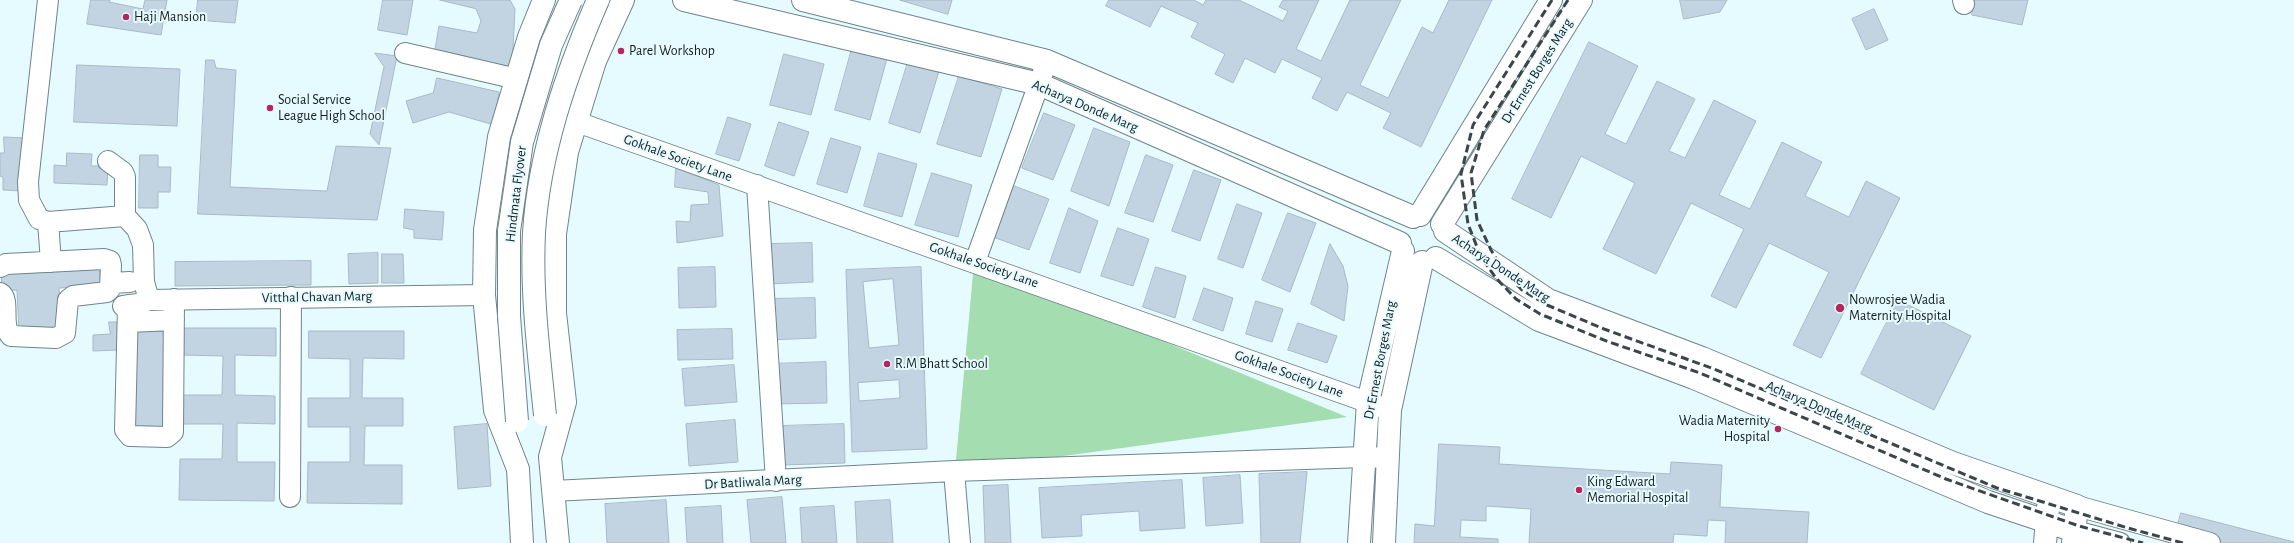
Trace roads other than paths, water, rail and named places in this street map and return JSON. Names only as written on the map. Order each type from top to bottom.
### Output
[{"type":"main road","points":[[518,469],[495,410],[484,295],[485,230],[499,137],[529,37],[544,0],[611,28]]},
{"type":"main road","name":"Hindmata Flyover","points":[[522,543],[517,421],[509,316],[509,231],[522,142],[551,45],[571,0]]},
{"type":"main road","name":"Hindmata Flyover","points":[[558,543],[534,314],[534,233],[547,148],[575,54],[598,0]]},
{"type":"main road","points":[[550,457],[565,402],[555,313],[555,234],[567,152],[595,61],[623,0]]},
{"type":"main road","name":"Acharya Donde Marg","points":[[684,0],[1039,84],[1402,247]]},
{"type":"main road","name":"Acharya Donde Marg","points":[[803,0],[1047,62],[1416,216]]},
{"type":"main road","name":"Dr Ernest Borges Marg","points":[[1416,216],[1551,0]]},
{"type":"main road","name":"Dr Ernest Borges Marg","points":[[1443,228],[1581,0]]},
{"type":"main road","points":[[1416,216],[1436,218],[1443,228],[1445,246],[1429,260],[1408,256],[1402,247],[1402,229],[1416,216]]},
{"type":"main road","name":"Acharya Donde Marg","points":[[1443,228],[1548,300],[1702,358],[1744,387],[1988,502],[2047,521],[2074,537]]},
{"type":"main road","name":"Dr Ernest Borges Marg","points":[[1359,543],[1368,402],[1402,247]]},
{"type":"main road","name":"Acharya Donde Marg","points":[[1429,260],[1539,320],[1694,378],[1744,387],[1953,463],[2077,506]]},
{"type":"main road","name":"Dr Ernest Borges Marg","points":[[1384,543],[1390,410],[1429,260]]},
{"type":"main road","points":[[1539,320],[1548,300]]},
{"type":"main road","points":[[2045,543],[2050,497]]},
{"type":"main road","points":[[2074,537],[2077,506]]},
{"type":"street","points":[[48,0],[28,182],[30,200],[39,219],[48,222],[125,216]]},
{"type":"street","points":[[405,52],[517,79]]},
{"type":"street","points":[[975,262],[1047,62]]},
{"type":"street","name":"Gokhale Society Lane","points":[[577,122],[1390,410]]},
{"type":"street","points":[[108,161],[123,172],[125,176],[125,216],[137,229],[142,245],[134,286]]},
{"type":"street","points":[[757,185],[776,481]]},
{"type":"street","points":[[48,222],[51,262]]},
{"type":"street","points":[[0,267],[6,264],[104,259],[110,261],[134,286]]},
{"type":"street","points":[[0,293],[4,298],[6,328],[11,336],[56,338],[65,332],[68,300],[74,296],[107,292],[110,289],[134,286]]},
{"type":"street","name":"Vitthal Chavan Marg","points":[[134,286],[174,299],[484,295]]},
{"type":"street","name":"Vitthal Chavan Marg","points":[[126,311],[138,304],[134,286]]},
{"type":"street","points":[[290,497],[291,297]]},
{"type":"street","points":[[174,299],[174,320],[173,432],[167,437],[130,436],[125,430],[126,311],[174,320]]},
{"type":"street","name":"Dr Batliwala Marg","points":[[553,491],[954,471],[1364,457],[1388,458]]},
{"type":"street","points":[[954,471],[960,543]]},
{"type":"street","name":"Acharya Donde Marg","points":[[2077,506],[2210,543]]},
{"type":"street","name":"Acharya Donde Marg","points":[[2074,537],[2120,543]]},
{"type":"railway","points":[[1552,0],[1473,125],[1461,174],[1468,224],[1481,257],[1496,278],[1516,299],[1540,314],[1609,342],[1700,373],[1946,479],[2079,526],[2143,543]]},
{"type":"railway","points":[[1568,0],[1484,130],[1471,173],[1477,220],[1491,250],[1503,270],[1522,290],[1547,305],[1604,329],[1714,369],[1997,488],[2128,528],[2183,543]]},
{"type":"place","name":"Haji Mansion","points":[[126,17]]},
{"type":"place","name":"Parel Workshop","points":[[621,51]]},
{"type":"place","name":"Social Service League High School","points":[[270,108]]},
{"type":"place","name":"Nowrosjee Wadia Maternity Hospital","points":[[1840,308]]},
{"type":"place","name":"R.M Bhatt School","points":[[887,364]]},
{"type":"place","name":"Wadia Maternity Hospital","points":[[1778,429]]},
{"type":"place","name":"King Edward Memorial Hospital","points":[[1579,490]]}]
